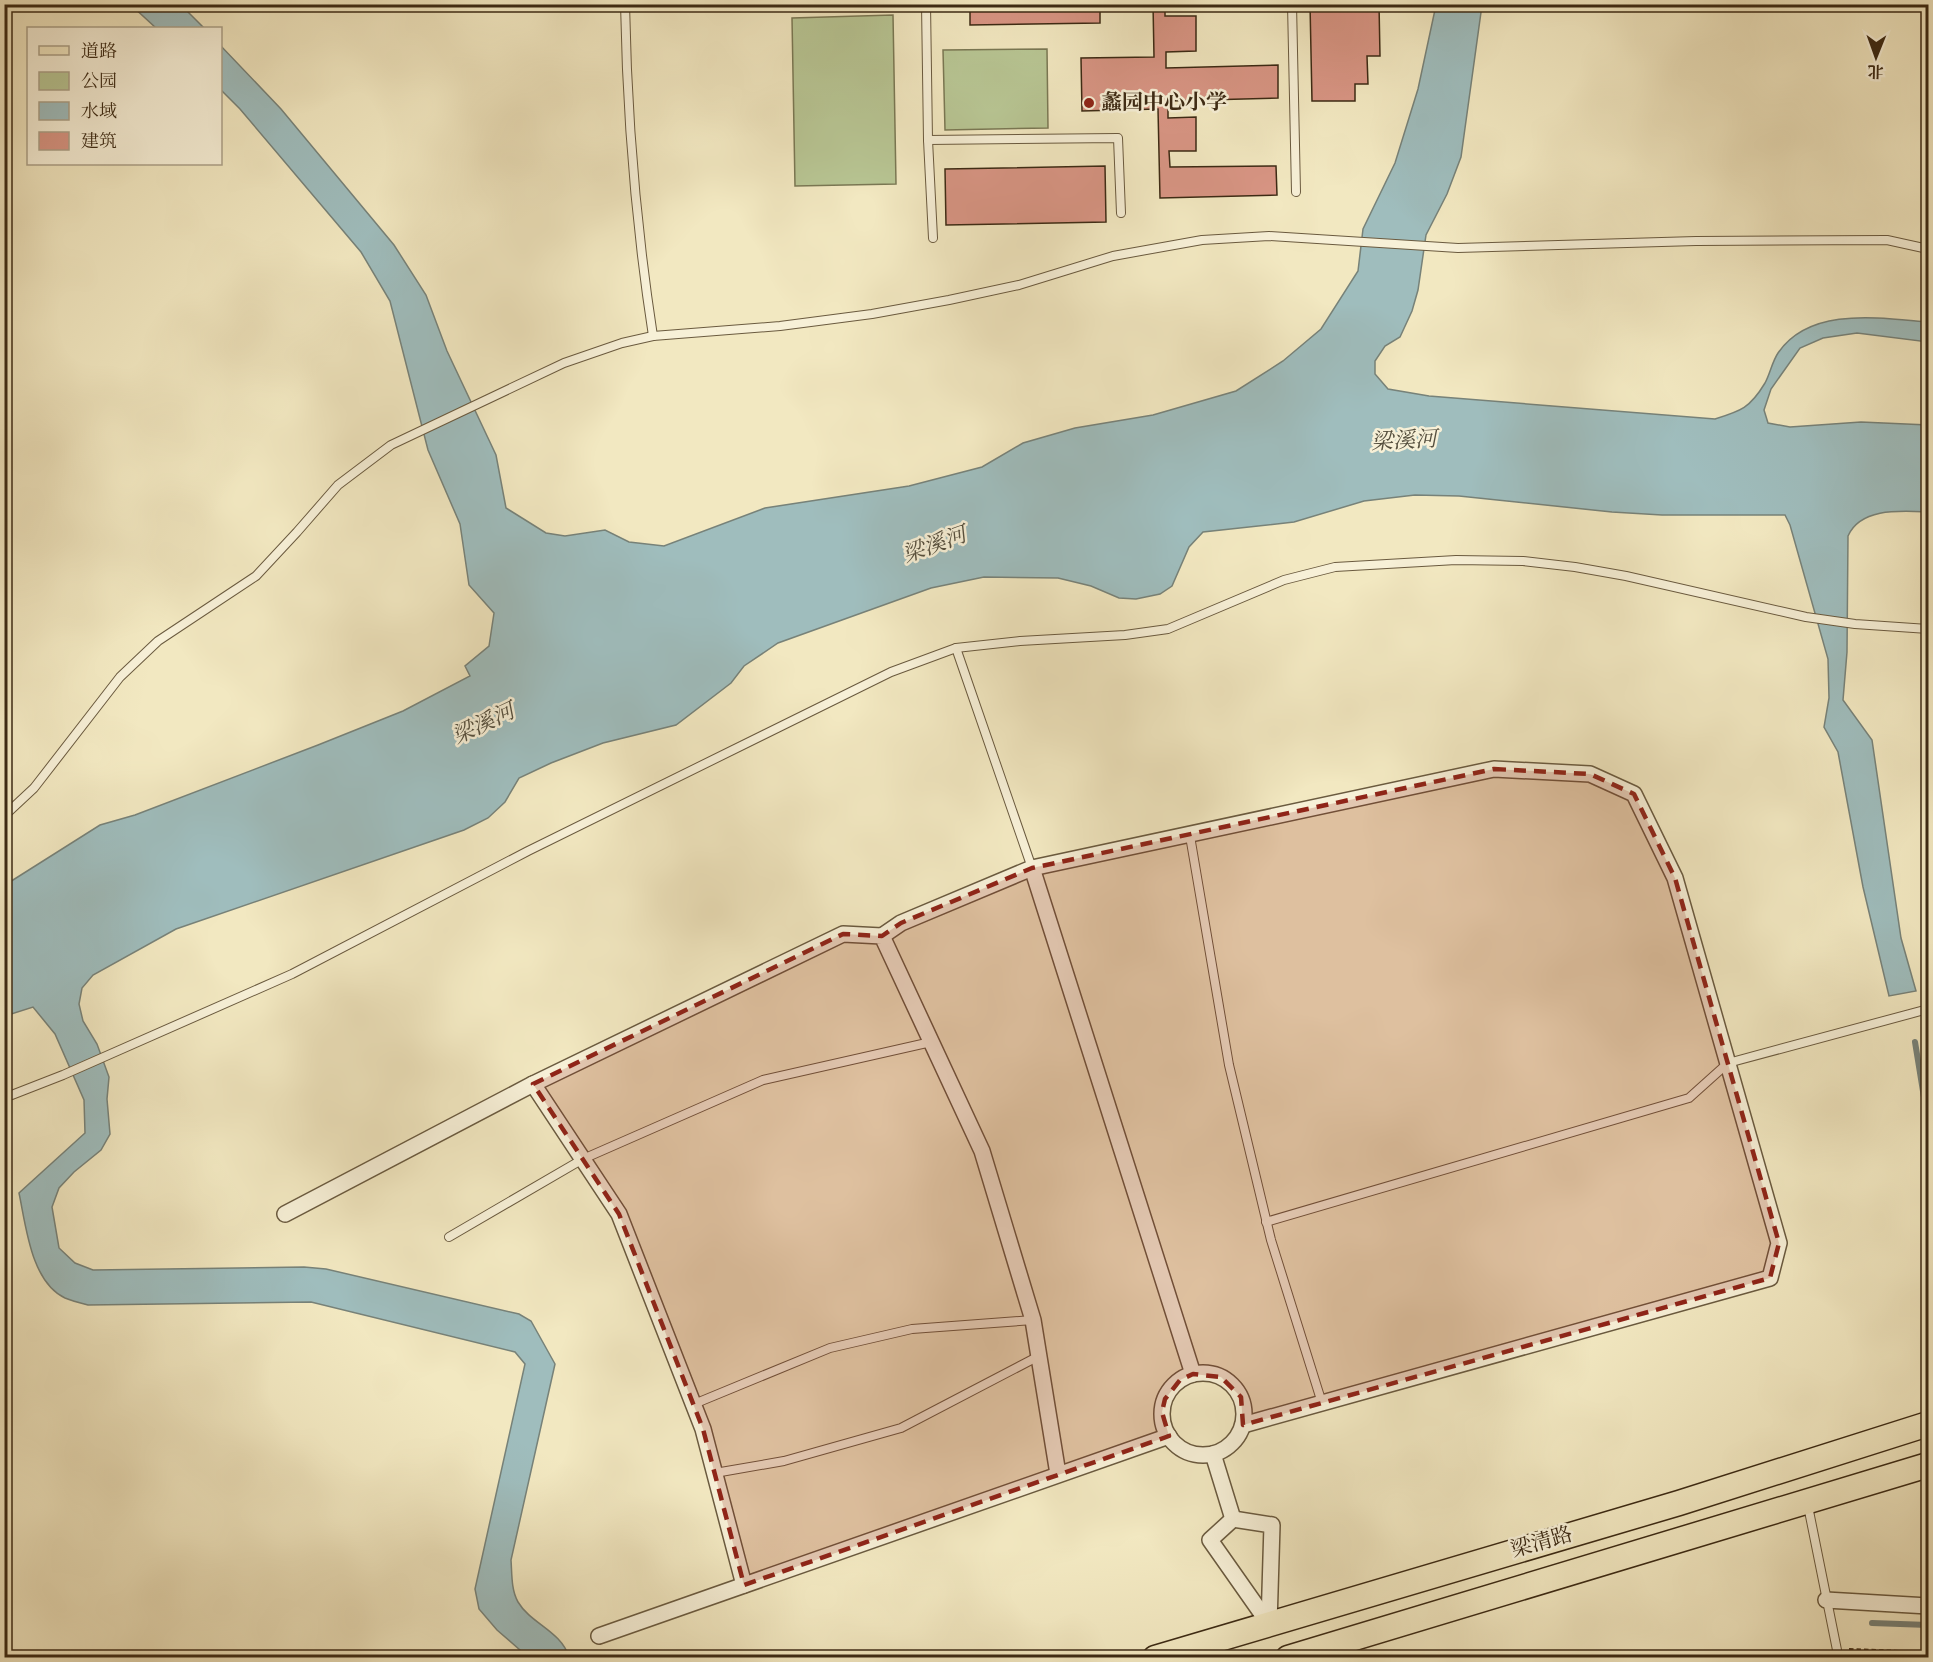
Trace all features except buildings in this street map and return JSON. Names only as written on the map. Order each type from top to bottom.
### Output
[{"type":"main road","name":"梁清路","points":[[1155,1658],[1679,1503],[1929,1424]]},
{"type":"main road","name":"梁清路","points":[[1286,1658],[1929,1465]]},
{"type":"main road","points":[[1269,1624],[1286,1658]]},
{"type":"street","points":[[285,1214],[533,1084],[843,934],[882,936],[901,923],[1032,868],[1190,836],[1494,769],[1590,774],[1635,794],[1675,878],[1779,1243],[1770,1278],[1243,1425]]},
{"type":"street","points":[[1032,868],[1193,1374]]},
{"type":"street","points":[[882,936],[982,1151],[1034,1320],[1058,1474]]},
{"type":"street","points":[[533,1084],[619,1214],[704,1429],[744,1585]]},
{"type":"street","points":[[1208,1373],[1221,1377],[1233,1385],[1241,1397],[1244,1411],[1243,1425],[1237,1438],[1214,1454],[1201,1455],[1177,1446],[1169,1436],[1164,1424],[1162,1412],[1171,1388],[1180,1380],[1193,1374],[1208,1373]]},
{"type":"street","points":[[599,1636],[1169,1436]]},
{"type":"street","points":[[1214,1454],[1233,1519]]},
{"type":"street","points":[[1233,1519],[1272,1525],[1269,1624]]},
{"type":"street","points":[[1233,1519],[1210,1540],[1269,1624]]},
{"type":"street","points":[[1826,1600],[1929,1606]]},
{"type":"lane","points":[[625,4],[627,86],[637,218],[653,336]]},
{"type":"lane","points":[[926,4],[928,140],[933,238]]},
{"type":"lane","points":[[1292,4],[1296,192]]},
{"type":"lane","points":[[928,140],[1118,138],[1121,213]]},
{"type":"lane","points":[[4,816],[34,788],[120,677],[158,641],[256,576],[338,485],[392,445],[564,363],[622,343],[653,336],[780,326],[927,304],[1019,285],[1113,256],[1202,240],[1269,236],[1458,248],[1696,241],[1887,240],[1929,249]]},
{"type":"lane","points":[[4,1098],[63,1075],[292,974],[528,851],[891,672],[956,648],[1020,641],[1125,635],[1168,629],[1284,580],[1335,567],[1456,560],[1523,561],[1575,567],[1626,576],[1806,617],[1855,624],[1929,629]]},
{"type":"lane","points":[[956,648],[1032,868]]},
{"type":"lane","points":[[1190,836],[1229,1065],[1266,1222],[1322,1403]]},
{"type":"lane","points":[[1266,1222],[1689,1098],[1728,1063],[1929,1009]]},
{"type":"lane","points":[[449,1237],[583,1159],[763,1080],[931,1042]]},
{"type":"lane","points":[[694,1404],[830,1348],[912,1329],[1034,1320]]},
{"type":"lane","points":[[715,1473],[784,1461],[900,1428],[1039,1356]]},
{"type":"lane","points":[[1807,1501],[1837,1654]]},
{"type":"path","points":[[1837,1654],[1929,1653]]},
{"type":"highlighted area","points":[[1494,769],[1590,774],[1634,794],[1675,878],[1779,1243],[1770,1278],[1243,1425],[1241,1397],[1221,1377],[1193,1374],[1180,1380],[1165,1399],[1162,1412],[1169,1436],[744,1585],[703,1429],[619,1214],[533,1084],[843,934],[882,936],[901,923],[1032,868]]},
{"type":"green space","points":[[893,15],[896,184],[795,186],[792,18]]},
{"type":"green space","points":[[1047,49],[1048,128],[945,130],[943,50]]},
{"type":"water","points":[[131,5],[181,5],[203,27],[155,27]]},
{"type":"water","name":"梁溪河","points":[[1436,5],[1482,5],[1461,157],[1447,194],[1426,235],[1418,290],[1412,311],[1400,337],[1385,346],[1375,361],[1375,374],[1388,389],[1429,396],[1715,419],[1738,411],[1755,398],[1765,383],[1778,353],[1792,338],[1808,328],[1827,321],[1847,318],[1928,322],[1928,342],[1857,333],[1823,338],[1800,348],[1771,389],[1764,410],[1768,423],[1790,427],[1861,422],[1928,425],[1928,512],[1872,515],[1854,527],[1848,536],[1847,652],[1843,700],[1872,740],[1901,938],[1916,991],[1889,996],[1863,887],[1838,752],[1824,727],[1829,698],[1828,659],[1790,525],[1785,515],[1662,515],[1459,496],[1415,495],[1364,501],[1294,522],[1203,532],[1189,547],[1172,586],[1160,594],[1136,599],[1119,598],[1091,586],[1058,578],[984,577],[931,588],[778,643],[744,666],[731,683],[676,725],[603,743],[519,778],[505,802],[488,818],[464,830],[176,929],[93,975],[82,988],[79,1004],[83,1021],[97,1044],[109,1077],[107,1099],[110,1134],[101,1150],[74,1172],[59,1188],[52,1207],[59,1248],[75,1263],[93,1270],[304,1267],[326,1269],[519,1314],[531,1321],[555,1364],[511,1560],[512,1581],[518,1602],[524,1610],[553,1634],[565,1648],[569,1657],[528,1657],[497,1630],[479,1609],[475,1589],[525,1364],[515,1352],[311,1302],[88,1305],[65,1298],[44,1279],[32,1252],[19,1193],[85,1133],[84,1100],[55,1034],[33,1007],[5,1016],[5,885],[100,825],[135,815],[403,711],[470,676],[465,666],[489,646],[494,613],[469,585],[460,524],[428,450],[390,301],[361,252],[240,109],[222,91],[222,47],[281,109],[394,245],[426,295],[447,351],[496,455],[506,508],[546,533],[565,536],[605,530],[629,542],[664,546],[765,508],[909,486],[982,467],[1023,443],[1075,428],[1153,415],[1236,391],[1283,361],[1321,329],[1358,271],[1363,229],[1395,163],[1418,89]]},
{"type":"waterway","points":[[1915,1042],[1928,1122]]},
{"type":"waterway","points":[[1872,1623],[1928,1625]]},
{"type":"place","name":"蠡园中心小学","points":[[1089,103]]}]
